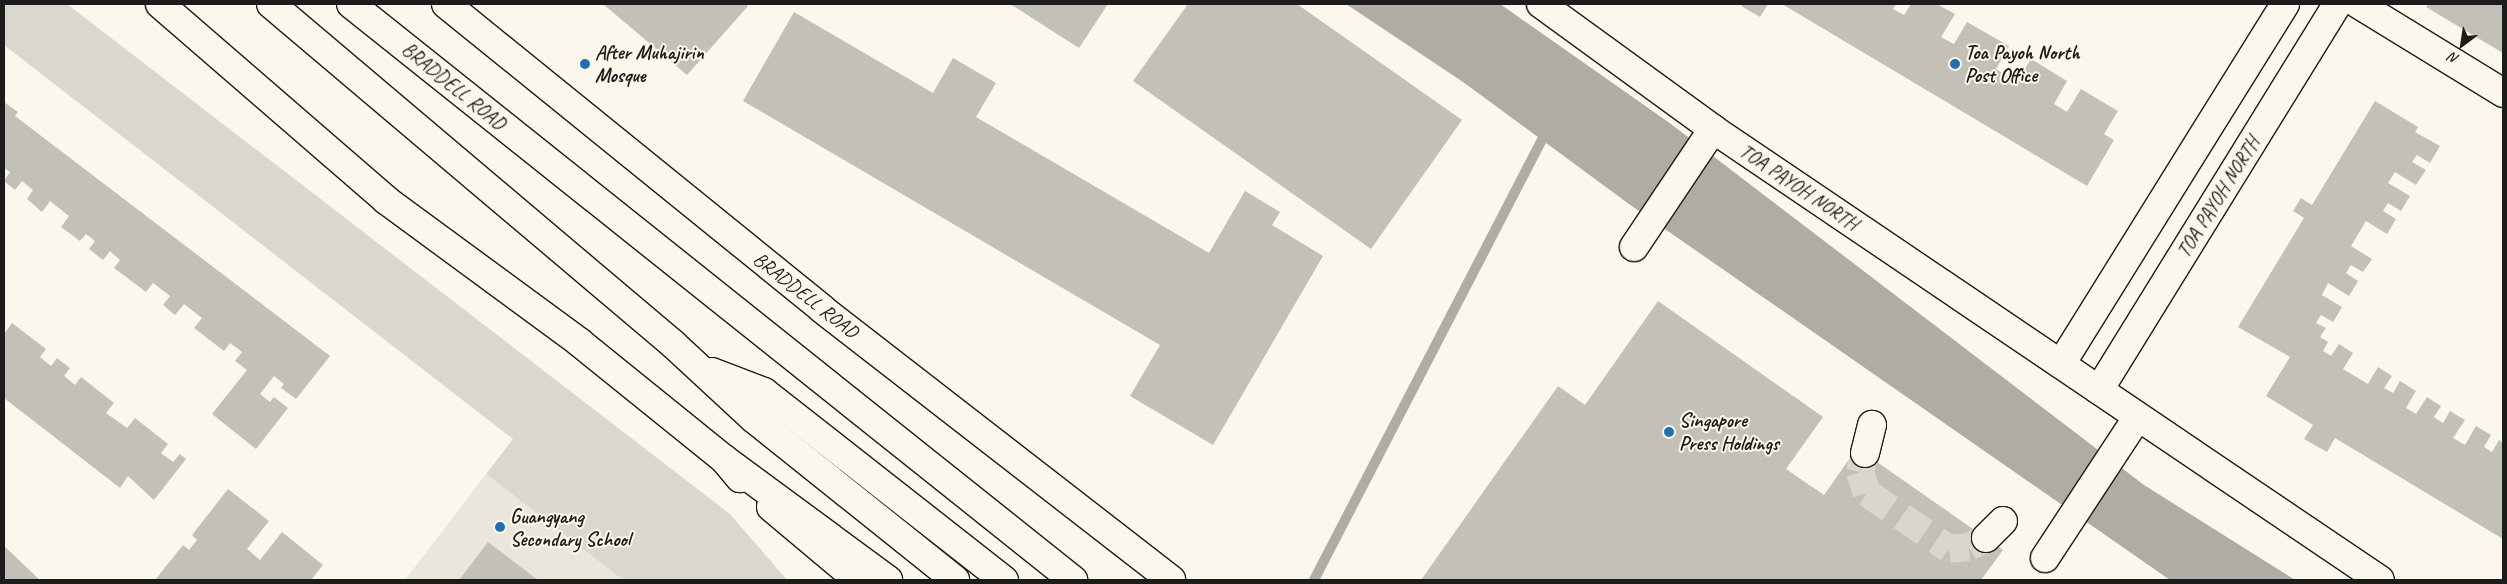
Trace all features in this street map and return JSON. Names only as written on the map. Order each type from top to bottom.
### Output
[{"type":"main road","points":[[160,4],[386,200],[566,332],[724,459],[888,580]]},
{"type":"main road","points":[[271,4],[699,367],[753,418],[955,580]]},
{"type":"main road","name":"BRADDELL ROAD","points":[[351,4],[1073,580]]},
{"type":"main road","name":"BRADDELL ROAD","points":[[446,4],[822,309],[1171,580]]},
{"type":"main road","name":"TOA PAYOH NORTH","points":[[1541,4],[1708,137],[2099,390],[2132,426],[2380,580]]},
{"type":"main road","points":[[2060,364],[2286,4]]},
{"type":"main road","name":"TOA PAYOH NORTH","points":[[2099,390],[2337,4]]},
{"type":"main road","points":[[2358,4],[2503,93]]},
{"type":"main road","points":[[1641,236],[1708,137]]},
{"type":"main road","points":[[699,367],[764,392],[1004,580]]},
{"type":"main road","points":[[1865,453],[1872,425]]},
{"type":"main road","points":[[2045,558],[2132,426]]},
{"type":"main road","points":[[724,459],[748,487],[858,580]]},
{"type":"shaded area","points":[[4,4],[67,4],[730,514],[787,580],[623,580],[486,474],[513,439],[4,45]]},
{"type":"shaded area","points":[[1346,4],[1500,4],[1671,124],[2144,485],[2295,580],[2170,580],[1629,204],[1463,82]]},
{"type":"shaded area","name":"Guangyang Secondary School","points":[[486,474],[623,580],[405,580]]},
{"type":"building","points":[[603,4],[745,4],[748,6],[687,75]]},
{"type":"building","points":[[1010,4],[1108,4],[1079,48]]},
{"type":"building","points":[[1188,4],[1297,4],[1462,120],[1371,249],[1133,81]]},
{"type":"building","points":[[1743,4],[1768,4],[1760,17],[1741,6]]},
{"type":"building","points":[[1782,4],[1896,4],[1893,9],[1904,15],[1911,4],[1937,4],[1955,14],[1941,37],[1954,44],[1967,22],[2009,46],[1996,69],[2017,82],[2031,59],[2067,81],[2054,104],[2067,112],[2081,89],[2118,111],[2104,134],[2114,140],[2087,186]]},
{"type":"building","points":[[2429,4],[2503,4],[2503,53],[2426,7]]},
{"type":"building","points":[[794,12],[933,93],[953,58],[996,83],[976,117],[1209,253],[1245,191],[1280,212],[1272,225],[1323,256],[1213,445],[1130,396],[1160,345],[743,101]]},
{"type":"building","points":[[2375,101],[2418,127],[2415,132],[2440,146],[2430,163],[2417,155],[2412,162],[2426,170],[2416,185],[2395,172],[2388,183],[2410,196],[2401,211],[2388,203],[2383,211],[2396,219],[2387,234],[2366,221],[2351,246],[2372,259],[2363,272],[2351,265],[2346,273],[2358,281],[2349,296],[2328,283],[2322,295],[2342,307],[2333,322],[2321,315],[2316,323],[2326,328],[2320,337],[2328,342],[2323,351],[2331,356],[2339,344],[2353,353],[2343,369],[2368,384],[2378,367],[2392,376],[2384,388],[2393,393],[2400,381],[2416,391],[2406,408],[2416,414],[2427,397],[2441,406],[2434,417],[2443,423],[2450,411],[2465,420],[2453,438],[2465,445],[2476,426],[2491,435],[2484,447],[2492,452],[2499,440],[2503,443],[2503,539],[2335,438],[2327,452],[2304,439],[2313,425],[2266,396],[2290,357],[2238,327],[2304,218],[2293,211],[2301,198],[2312,205]]},
{"type":"building","points":[[4,102],[18,112],[15,116],[330,356],[296,399],[281,388],[284,384],[274,376],[260,394],[270,402],[274,397],[288,408],[256,449],[212,414],[247,370],[235,361],[242,352],[230,343],[224,351],[194,328],[202,318],[184,304],[175,315],[163,305],[170,296],[153,283],[146,292],[114,268],[120,260],[110,251],[103,260],[89,249],[95,241],[86,234],[80,241],[61,227],[69,216],[50,201],[42,212],[27,199],[33,190],[22,181],[15,190],[4,181],[10,172],[4,168]]},
{"type":"building","name":"Singapore Press Holdings","points":[[1658,301],[1823,417],[1786,469],[1824,495],[1857,448],[2003,550],[1981,580],[1421,580],[1558,386],[1585,405]]},
{"type":"building","points":[[12,323],[46,349],[40,357],[51,366],[57,358],[70,368],[64,376],[75,385],[81,377],[114,403],[106,413],[127,428],[135,418],[168,444],[161,453],[173,462],[180,454],[186,459],[154,500],[128,476],[120,488],[4,398],[4,334]]},
{"type":"building","points":[[228,489],[269,521],[247,549],[260,560],[282,532],[323,565],[311,580],[155,580],[183,545],[189,550],[197,540],[192,535]]},
{"type":"building","points":[[488,542],[538,580],[459,580]]},
{"type":"building","points":[[4,546],[40,580],[4,580]]},
{"type":"waterway","points":[[1314,580],[1548,128]]},
{"type":"tunnel","points":[[1865,453],[1860,472],[1867,493],[1949,549],[1969,547],[1986,538]]},
{"type":"place","name":"After Muhajirin Mosque","points":[[585,64]]},
{"type":"place","name":"Toa Payoh North Post Office","points":[[1955,64]]},
{"type":"place","name":"Singapore Press Holdings","points":[[1669,432]]},
{"type":"place","name":"Guangyang Secondary School","points":[[500,527]]}]
